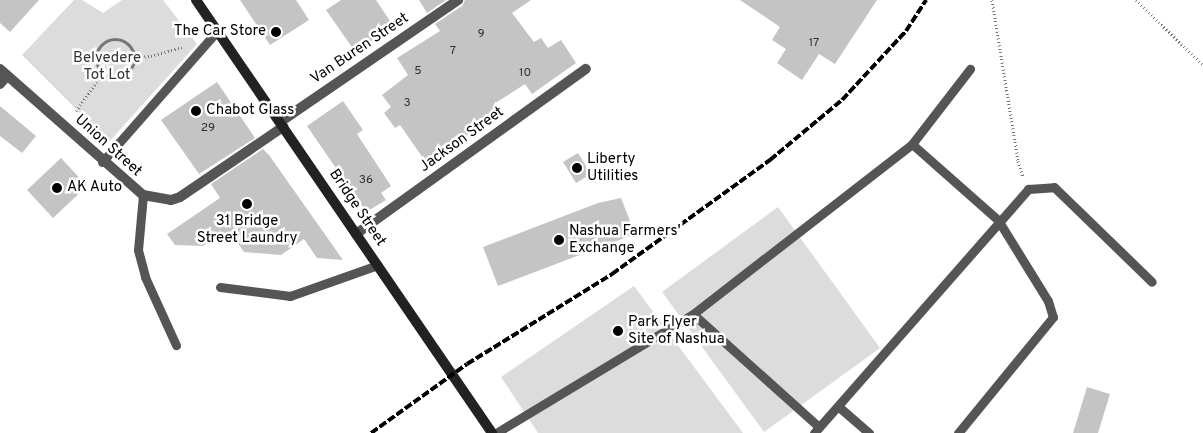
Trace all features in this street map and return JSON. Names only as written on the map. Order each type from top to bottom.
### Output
[{"type":"street","name":"Van Buren Street","points":[[282,124],[458,0]]},
{"type":"street","name":"Bridge Street","points":[[200,2],[217,31],[494,433]]},
{"type":"street","name":"Jackson Street","points":[[356,234],[586,69]]},
{"type":"street","name":"Union Street","points":[[2,76],[143,195],[171,200],[180,197],[282,124]]},
{"type":"lane","points":[[102,162],[217,31]]},
{"type":"lane","points":[[494,433],[693,314],[912,144],[970,69]]},
{"type":"lane","points":[[912,144],[998,220],[1048,302],[1053,317],[958,433]]},
{"type":"lane","points":[[693,314],[817,430],[839,407],[998,220],[1028,189],[1054,186],[1152,282]]},
{"type":"lane","points":[[143,195],[138,250],[145,277],[176,345]]},
{"type":"lane","points":[[220,287],[290,296],[378,265]]},
{"type":"lane","points":[[839,407],[869,433]]},
{"type":"path","points":[[992,0],[1018,161],[1028,189]]},
{"type":"path","points":[[1136,0],[1203,64]]},
{"type":"path","points":[[106,42],[124,42],[134,57],[126,73],[115,77],[104,73],[96,56],[106,42]]},
{"type":"path","points":[[134,57],[168,52],[189,44]]},
{"type":"path","points":[[76,110],[104,73]]},
{"type":"green space","name":"Belvedere Tot Lot","points":[[74,0],[82,0],[103,13],[122,0],[163,0],[197,44],[109,142],[22,55]]},
{"type":"green space","points":[[778,207],[880,348],[764,432],[662,292]]},
{"type":"green space","name":"Park Flyer Site of Nashua","points":[[634,286],[743,433],[538,433],[501,377]]},
{"type":"building","points":[[0,0],[39,0],[10,32],[0,23]]},
{"type":"building","name":"The Car Store","points":[[240,0],[296,0],[309,20],[270,45]]},
{"type":"building","points":[[341,0],[376,0],[394,27],[356,53],[326,10]]},
{"type":"building","points":[[419,0],[446,0],[427,13]]},
{"type":"building","points":[[465,0],[531,0],[512,13],[534,42],[541,38],[548,48],[561,40],[576,63],[532,94],[525,84],[494,104],[500,114],[461,140],[464,144],[430,168],[400,125],[395,128],[384,113],[391,107],[382,95],[408,75],[397,58],[440,31],[435,24],[462,6]]},
{"type":"building","points":[[740,0],[877,0],[835,64],[819,54],[802,80],[777,63],[786,49],[772,40],[780,27]]},
{"type":"building","points":[[217,82],[255,138],[199,174],[161,120]]},
{"type":"building","points":[[343,101],[363,130],[357,134],[391,186],[381,193],[386,200],[366,212],[307,126]]},
{"type":"building","points":[[0,106],[36,136],[22,153],[0,136]]},
{"type":"building","points":[[263,149],[343,260],[317,258],[304,239],[281,255],[244,252],[233,236],[220,245],[216,237],[203,246],[175,245],[167,234],[220,198],[211,184]]},
{"type":"building","name":"Liberty Utilities","points":[[578,153],[591,174],[576,183],[563,162]]},
{"type":"building","name":"AK Auto","points":[[61,158],[87,186],[53,218],[27,190]]},
{"type":"building","name":"Nashua Farmers' Exchange","points":[[621,198],[635,234],[498,286],[483,247],[598,203]]},
{"type":"building","points":[[1087,387],[1110,394],[1098,433],[1073,433]]},
{"type":"railway","points":[[371,433],[467,364],[612,274],[770,160],[842,100],[906,31],[926,0]]},
{"type":"place","name":"The Car Store","points":[[276,32]]},
{"type":"place","name":"Chabot Glass","points":[[196,111]]},
{"type":"place","name":"Liberty Utilities","points":[[577,168]]},
{"type":"place","name":"AK Auto","points":[[57,188]]},
{"type":"place","name":"31 Bridge Street Laundry","points":[[247,204]]},
{"type":"place","name":"Nashua Farmers' Exchange","points":[[559,240]]},
{"type":"place","name":"Park Flyer Site of Nashua","points":[[618,331]]}]
